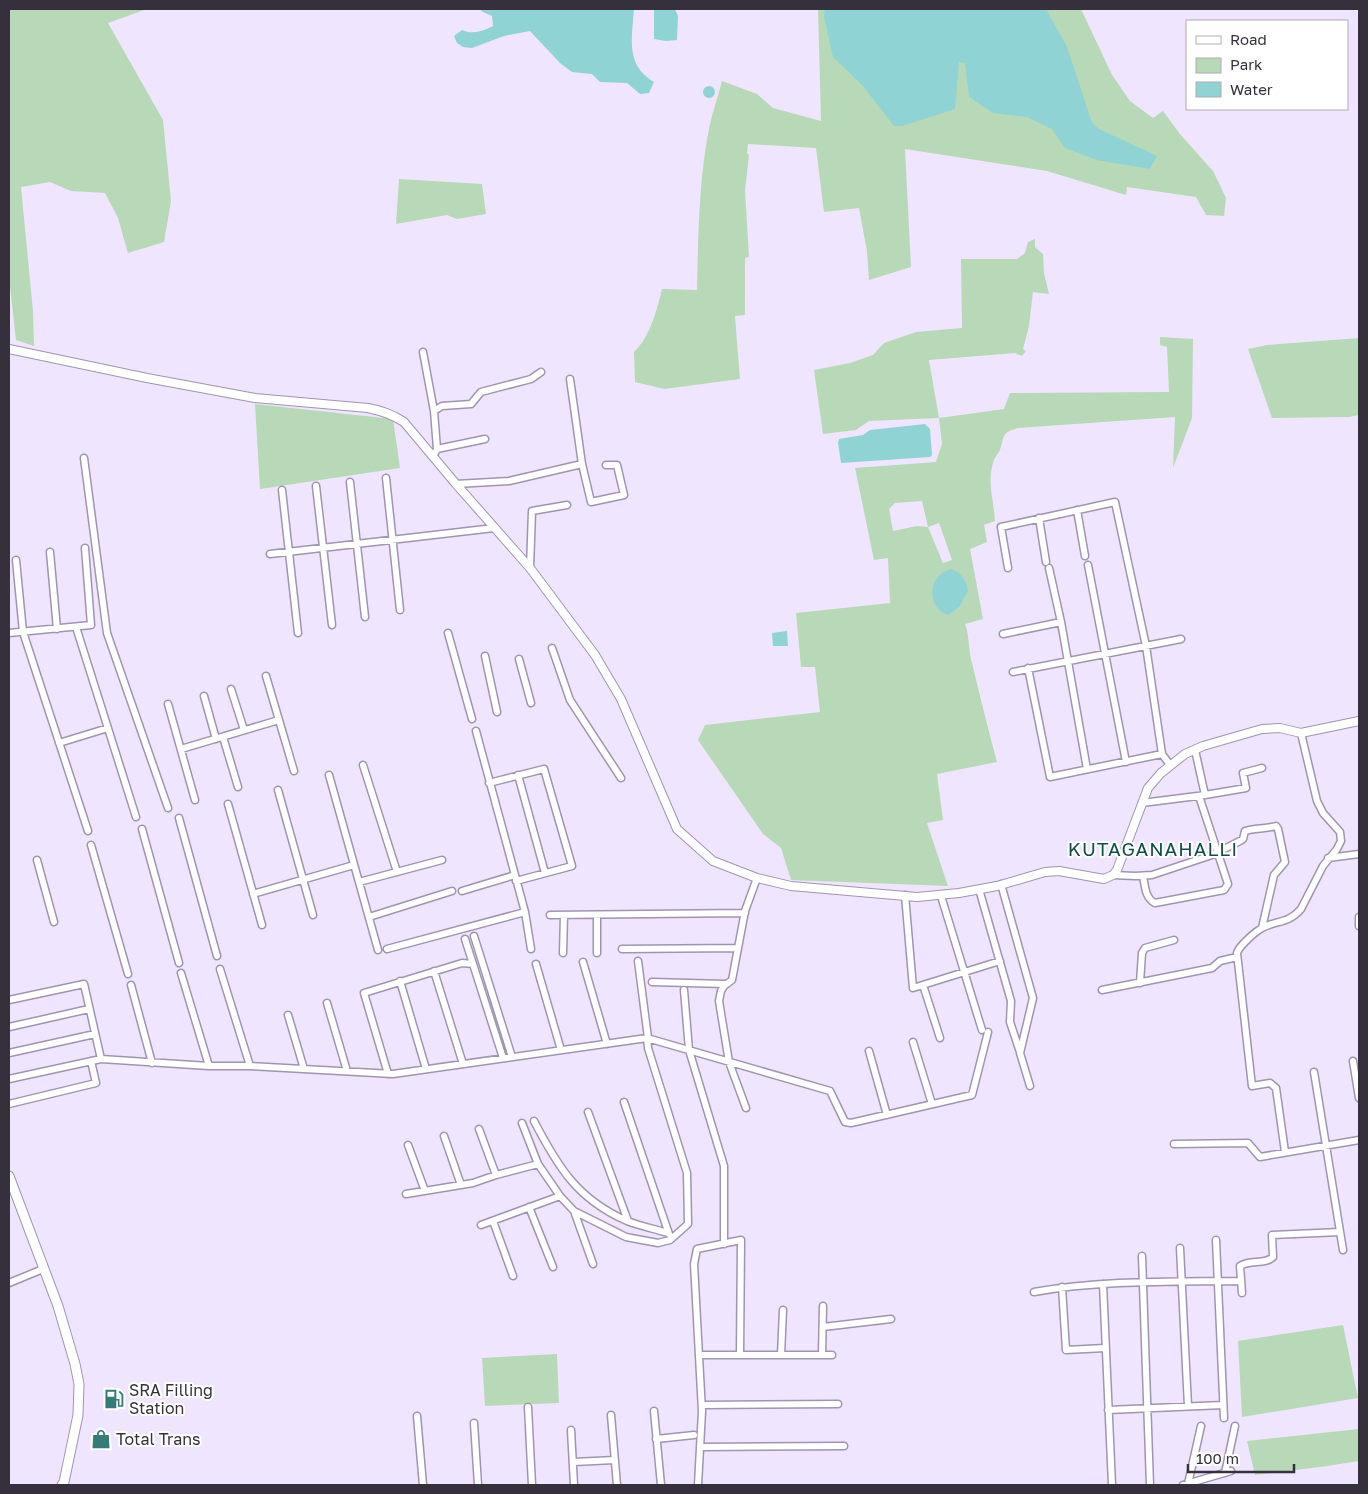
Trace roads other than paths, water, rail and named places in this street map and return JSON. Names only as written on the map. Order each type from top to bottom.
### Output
[{"type":"main road","points":[[9,1176],[58,1306],[79,1384],[78,1415],[62,1485]]},
{"type":"street","points":[[9,349],[255,398],[332,404],[385,411],[404,422],[530,568],[595,655],[621,699],[677,828],[713,861],[757,878],[791,886],[941,896],[980,889],[1045,872],[1059,871],[1104,879],[1113,875],[1152,875],[1217,852],[1243,839],[1245,831],[1262,830],[1276,826],[1285,862],[1277,869],[1274,875],[1262,928]]},
{"type":"street","points":[[423,352],[434,411],[437,449],[433,457]]},
{"type":"street","points":[[434,411],[442,406],[471,404],[481,392],[531,379],[541,372]]},
{"type":"street","points":[[570,379],[582,464],[591,502],[624,495],[617,465],[606,466]]},
{"type":"street","points":[[437,449],[485,439]]},
{"type":"street","points":[[84,458],[107,633],[168,808]]},
{"type":"street","points":[[456,484],[509,481],[582,464]]},
{"type":"street","points":[[386,478],[400,610]]},
{"type":"street","points":[[350,482],[365,618]]},
{"type":"street","points":[[316,486],[332,625]]},
{"type":"street","points":[[282,490],[298,633]]},
{"type":"street","points":[[1008,568],[1001,527],[1115,502],[1146,646],[1162,754],[1170,765]]},
{"type":"street","points":[[530,568],[532,511],[567,505]]},
{"type":"street","points":[[1077,510],[1085,556]]},
{"type":"street","points":[[1039,518],[1061,622],[1087,769]]},
{"type":"street","points":[[270,554],[494,528]]},
{"type":"street","points":[[9,633],[91,625],[85,548]]},
{"type":"street","points":[[50,552],[57,628]]},
{"type":"street","points":[[16,560],[23,632],[88,831]]},
{"type":"street","points":[[1088,565],[1126,762]]},
{"type":"street","points":[[1003,634],[1061,622]]},
{"type":"street","points":[[76,627],[136,817]]},
{"type":"street","points":[[448,633],[472,719]]},
{"type":"street","points":[[1013,672],[1181,639]]},
{"type":"street","points":[[552,648],[570,700],[621,778]]},
{"type":"street","points":[[485,656],[497,712]]},
{"type":"street","points":[[519,659],[532,703]]},
{"type":"street","points":[[1028,668],[1050,777],[1162,754]]},
{"type":"street","points":[[266,676],[294,771]]},
{"type":"street","points":[[231,688],[244,730]]},
{"type":"street","points":[[204,696],[238,787]]},
{"type":"street","points":[[168,704],[196,800]]},
{"type":"street","points":[[181,749],[279,720]]},
{"type":"street","points":[[1113,875],[1117,870],[1148,788],[1170,765],[1203,746],[1262,729],[1280,728],[1301,732],[1359,721]]},
{"type":"street","points":[[59,743],[108,728]]},
{"type":"street","points":[[476,731],[525,912],[531,949]]},
{"type":"street","points":[[1285,1152],[1276,1088],[1270,1083],[1252,1086],[1237,957],[1238,948],[1262,928],[1285,922],[1296,914],[1328,858],[1337,849],[1341,841],[1340,832],[1323,813],[1318,801],[1301,732]]},
{"type":"street","points":[[1143,876],[1147,896],[1155,903],[1224,890],[1228,884],[1202,796],[1195,750]]},
{"type":"street","points":[[363,765],[397,872]]},
{"type":"street","points":[[1142,803],[1202,796],[1246,788],[1243,773],[1262,768]]},
{"type":"street","points":[[462,891],[572,866],[544,769],[490,783]]},
{"type":"street","points":[[329,775],[378,950]]},
{"type":"street","points":[[518,775],[544,873]]},
{"type":"street","points":[[278,790],[313,915]]},
{"type":"street","points":[[228,804],[262,925]]},
{"type":"street","points":[[179,818],[216,956]]},
{"type":"street","points":[[142,829],[179,963]]},
{"type":"street","points":[[91,844],[128,974]]},
{"type":"street","points":[[1328,858],[1359,854]]},
{"type":"street","points":[[37,860],[54,922]]},
{"type":"street","points":[[359,882],[442,860]]},
{"type":"street","points":[[253,894],[354,865]]},
{"type":"street","points":[[746,1108],[729,1062],[720,1001],[721,991],[732,980],[745,913],[757,878]]},
{"type":"street","points":[[1001,884],[1033,998],[1020,1053]]},
{"type":"street","points":[[980,889],[1011,1001],[1010,1022],[1030,1086]]},
{"type":"street","points":[[368,917],[452,891]]},
{"type":"street","points":[[905,895],[913,988],[1000,961]]},
{"type":"street","points":[[9,1078],[101,1059],[388,1074],[648,1038],[830,1091],[845,1122],[851,1123],[972,1095],[985,1031],[964,972],[941,896]]},
{"type":"street","points":[[387,949],[525,912]]},
{"type":"street","points":[[550,915],[745,913]]},
{"type":"street","points":[[597,914],[597,953]]},
{"type":"street","points":[[563,953],[564,915]]},
{"type":"street","points":[[1359,917],[1359,926]]},
{"type":"street","points":[[474,936],[512,1057]]},
{"type":"street","points":[[465,939],[503,1058]]},
{"type":"street","points":[[1140,983],[1142,953],[1145,948],[1174,940]]},
{"type":"street","points":[[622,949],[738,948]]},
{"type":"street","points":[[1102,990],[1212,968],[1220,961],[1237,957]]},
{"type":"street","points":[[522,1123],[538,1164],[560,1196],[574,1211],[626,1237],[658,1243],[670,1240],[688,1224],[687,1173],[648,1048],[638,961]]},
{"type":"street","points":[[388,1074],[364,993],[462,962],[473,964]]},
{"type":"street","points":[[583,962],[607,1044]]},
{"type":"street","points":[[536,964],[561,1050]]},
{"type":"street","points":[[220,969],[250,1066]]},
{"type":"street","points":[[434,970],[463,1064]]},
{"type":"street","points":[[181,973],[209,1066]]},
{"type":"street","points":[[400,982],[426,1069]]},
{"type":"street","points":[[652,982],[726,984]]},
{"type":"street","points":[[9,1000],[84,984],[101,1059]]},
{"type":"street","points":[[130,984],[152,1063]]},
{"type":"street","points":[[923,985],[940,1038]]},
{"type":"street","points":[[684,990],[689,1050],[724,1166],[724,1244]]},
{"type":"street","points":[[327,1004],[347,1071]]},
{"type":"street","points":[[9,1027],[89,1009]]},
{"type":"street","points":[[288,1015],[304,1069]]},
{"type":"street","points":[[9,1053],[95,1034]]},
{"type":"street","points":[[913,1042],[932,1104]]},
{"type":"street","points":[[869,1051],[887,1115]]},
{"type":"street","points":[[9,1104],[96,1083],[92,1061]]},
{"type":"street","points":[[1353,1061],[1359,1098]]},
{"type":"street","points":[[1314,1072],[1343,1250]]},
{"type":"street","points":[[624,1102],[670,1240]]},
{"type":"street","points":[[588,1112],[628,1221]]},
{"type":"street","points":[[534,1120],[551,1155],[575,1186],[592,1202],[628,1221],[668,1233]]},
{"type":"street","points":[[479,1129],[496,1175]]},
{"type":"street","points":[[444,1136],[461,1185]]},
{"type":"street","points":[[1174,1144],[1248,1143],[1260,1156],[1359,1140]]},
{"type":"street","points":[[408,1144],[425,1191]]},
{"type":"street","points":[[406,1194],[472,1183],[538,1164]]},
{"type":"street","points":[[481,1225],[560,1196]]},
{"type":"street","points":[[529,1207],[553,1267]]},
{"type":"street","points":[[574,1211],[593,1264]]},
{"type":"street","points":[[493,1221],[514,1276]]},
{"type":"street","points":[[1242,1293],[1240,1266],[1245,1263],[1270,1260],[1274,1257],[1272,1235],[1340,1232]]},
{"type":"street","points":[[698,1485],[702,1405],[694,1264],[697,1249],[741,1240],[740,1355]]},
{"type":"street","points":[[1216,1240],[1224,1418]]},
{"type":"street","points":[[1180,1248],[1188,1406]]},
{"type":"street","points":[[1142,1256],[1150,1485]]},
{"type":"street","points":[[9,1283],[44,1269]]},
{"type":"street","points":[[1034,1292],[1062,1287],[1103,1284],[1241,1281]]},
{"type":"street","points":[[1103,1284],[1112,1485]]},
{"type":"street","points":[[1062,1287],[1066,1350],[1106,1348]]},
{"type":"street","points":[[822,1355],[823,1306]]},
{"type":"street","points":[[781,1355],[783,1310]]},
{"type":"street","points":[[822,1327],[892,1319]]},
{"type":"street","points":[[699,1355],[832,1355]]},
{"type":"street","points":[[702,1405],[838,1404]]},
{"type":"street","points":[[1108,1410],[1224,1405]]},
{"type":"street","points":[[528,1407],[532,1485]]},
{"type":"street","points":[[654,1411],[661,1485]]},
{"type":"street","points":[[417,1416],[422,1485]]},
{"type":"street","points":[[611,1416],[617,1485]]},
{"type":"street","points":[[474,1423],[478,1485]]},
{"type":"street","points":[[1185,1485],[1201,1426]]},
{"type":"street","points":[[1185,1485],[1228,1472],[1235,1426]]},
{"type":"street","points":[[571,1430],[574,1485]]},
{"type":"street","points":[[656,1438],[694,1435]]},
{"type":"street","points":[[700,1446],[844,1446]]},
{"type":"street","points":[[573,1462],[615,1460]]},
{"type":"water","points":[[481,9],[634,9],[632,50],[638,68],[654,82],[649,93],[640,94],[627,83],[600,82],[592,74],[572,72],[560,63],[530,31],[504,36],[472,48],[463,47],[457,43],[454,36],[462,30],[482,31],[493,26],[492,16],[481,11]]},
{"type":"water","points":[[654,9],[675,9],[678,16],[677,40],[654,39]]},
{"type":"water","points":[[825,9],[1046,9],[1067,47],[1092,123],[1099,129],[1157,156],[1150,169],[1097,160],[1065,148],[1052,129],[1027,117],[993,113],[969,97],[965,63],[959,62],[955,109],[902,126],[894,126],[863,86],[833,57],[824,16]]},
{"type":"water","points":[[707,86],[711,86],[715,92],[711,98],[707,98],[703,94],[703,90]]},
{"type":"water","points":[[925,424],[930,429],[932,455],[930,457],[841,463],[839,439],[863,435],[870,430]]},
{"type":"water","points":[[951,569],[963,577],[968,591],[959,607],[948,615],[936,606],[932,592],[937,578]]},
{"type":"water","points":[[787,631],[788,646],[773,646],[772,633]]},
{"type":"place","name":"SRA Filling Station","points":[[114,1399]]},
{"type":"place","name":"Total Trans","points":[[101,1439]]},
{"type":"district","name":"KUTAGANAHALLI","points":[[1153,848]]}]
